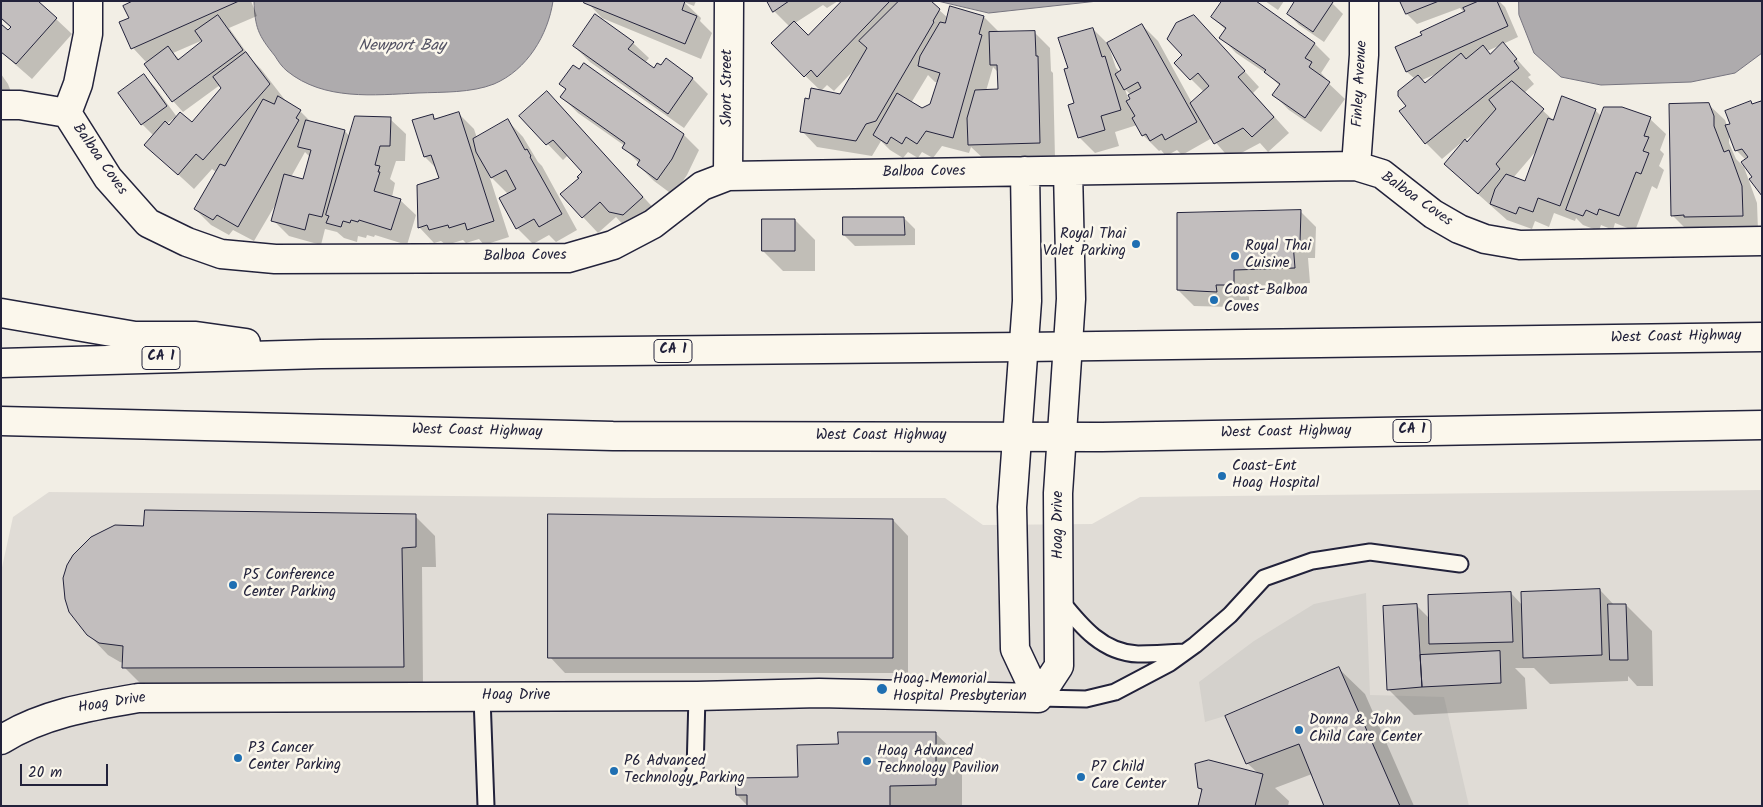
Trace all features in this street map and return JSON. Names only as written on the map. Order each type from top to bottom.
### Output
[{"type":"main road","name":"Balboa Coves","points":[[67,113],[78,84],[88,34],[88,1]]},
{"type":"main road","name":"Short Street","points":[[728,1],[728,176]]},
{"type":"main road","name":"Finley Avenue","points":[[1356,166],[1364,55],[1364,1]]},
{"type":"main road","name":"Balboa Coves","points":[[1,105],[20,105],[67,113],[108,178],[148,224],[187,242],[221,254],[275,259],[568,258],[613,245],[653,224],[702,186],[728,176],[1356,166],[1382,174],[1433,214],[1459,229],[1485,240],[1520,245],[1762,241]]},
{"type":"main road","points":[[1025,171],[1027,301],[1012,507],[1015,649],[1038,698]]},
{"type":"main road","points":[[1068,171],[1071,299],[1068,346]]},
{"type":"main road","points":[[1,313],[135,336],[196,336],[321,354]]},
{"type":"main road","name":"West Coast Highway","points":[[1,363],[321,354],[1762,337]]},
{"type":"main road","name":"Hoag Drive","points":[[1,740],[15,731],[75,709],[138,698],[697,696],[819,693],[1038,698],[1059,666],[1058,493],[1068,346]]},
{"type":"main road","name":"West Coast Highway","points":[[1,421],[613,436],[1122,436],[1762,425]]},
{"type":"lane","points":[[1038,698],[1086,700],[1115,692],[1170,663],[1230,615],[1264,578],[1312,561],[1370,552],[1460,564]]},
{"type":"lane","points":[[1058,598],[1081,626],[1110,647],[1136,654],[1184,652]]},
{"type":"lane","points":[[692,776],[695,772],[697,696]]},
{"type":"lane","points":[[482,697],[486,806]]},
{"type":"shaded area","name":"Hoag Memorial Hospital Presbyterian","points":[[1762,490],[1762,806],[1,806],[1,572],[13,517],[49,492],[654,498],[945,498],[983,525],[1092,524],[1140,497]]},
{"type":"shaded area","points":[[1366,593],[1370,695],[1444,697],[1469,806],[1400,806],[1339,667],[1225,716],[1205,722],[1199,682],[1254,641],[1314,604]]},
{"type":"water","name":"Newport Bay","points":[[254,1],[553,1],[541,39],[526,61],[506,78],[485,87],[457,92],[367,95],[333,92],[301,81],[287,71],[280,64],[258,31]]},
{"type":"water","points":[[938,1],[1098,1],[989,13]]},
{"type":"water","points":[[1519,1],[1762,1],[1762,53],[1735,73],[1691,82],[1601,85],[1561,77],[1534,53],[1519,15]]},
{"type":"building","points":[[1,1],[38,1],[57,18],[16,64],[1,52],[1,24],[8,30],[11,27],[1,18]]},
{"type":"building","points":[[133,1],[239,1],[131,49],[119,22],[129,18],[123,6]]},
{"type":"building","points":[[584,1],[685,1],[682,10],[697,16],[685,44],[584,3]]},
{"type":"building","points":[[767,1],[789,1],[773,12]]},
{"type":"building","points":[[842,1],[890,1],[817,77],[811,70],[804,77],[771,43],[794,21],[808,35]]},
{"type":"building","points":[[899,1],[931,1],[940,9],[876,121],[866,124],[856,141],[800,132],[805,98],[809,99],[811,88],[840,94],[867,48],[859,41]]},
{"type":"building","points":[[1222,1],[1256,1],[1315,43],[1305,58],[1312,62],[1309,67],[1330,82],[1305,118],[1272,95],[1280,84],[1264,72],[1266,70],[1219,38],[1226,28],[1211,17]]},
{"type":"building","points":[[1295,1],[1333,2],[1313,32],[1287,14]]},
{"type":"building","points":[[1400,1],[1439,1],[1406,14]]},
{"type":"building","points":[[1479,1],[1497,1],[1508,26],[1406,72],[1395,47],[1422,35],[1420,32],[1465,11],[1463,8]]},
{"type":"building","points":[[950,6],[984,16],[979,34],[982,35],[953,138],[926,131],[917,144],[906,137],[902,144],[891,137],[887,144],[873,135],[897,93],[922,108],[930,104],[940,73],[918,66],[920,56],[940,22],[945,23]]},
{"type":"building","points":[[595,14],[634,42],[628,49],[654,68],[657,63],[661,65],[666,58],[693,78],[668,114],[573,46]]},
{"type":"building","points":[[218,15],[243,50],[172,102],[144,64],[168,46],[178,60],[202,41],[195,31]]},
{"type":"building","points":[[1194,15],[1245,71],[1238,77],[1274,117],[1252,137],[1243,128],[1214,144],[1190,103],[1209,86],[1198,73],[1190,80],[1174,63],[1182,55],[1167,39],[1176,23]]},
{"type":"building","points":[[1142,24],[1197,122],[1165,140],[1162,134],[1150,141],[1146,134],[1142,136],[1132,118],[1135,116],[1126,101],[1130,99],[1128,95],[1141,88],[1138,82],[1124,90],[1115,74],[1121,70],[1107,43]]},
{"type":"building","points":[[1093,28],[1102,57],[1105,56],[1121,110],[1101,116],[1105,130],[1078,138],[1068,105],[1074,103],[1064,69],[1068,68],[1058,38]]},
{"type":"building","points":[[1035,31],[1036,56],[1038,56],[1040,143],[968,145],[967,118],[975,90],[998,89],[997,65],[990,65],[989,32]]},
{"type":"building","points":[[1503,42],[1517,59],[1514,61],[1519,68],[1425,144],[1399,111],[1406,106],[1398,96],[1398,91],[1418,75],[1425,83],[1461,53],[1466,59],[1483,45],[1490,54]]},
{"type":"building","points":[[246,52],[270,84],[203,160],[196,154],[178,175],[144,145],[165,121],[169,125],[180,112],[192,122],[221,88],[213,77]]},
{"type":"building","points":[[584,63],[684,134],[672,159],[657,180],[637,165],[640,160],[622,148],[625,143],[560,97],[566,89],[559,84],[573,65],[579,69]]},
{"type":"building","points":[[144,74],[167,106],[141,125],[118,93]]},
{"type":"building","points":[[1512,81],[1544,109],[1496,164],[1500,169],[1478,194],[1444,164],[1465,139],[1467,142],[1496,109],[1489,100]]},
{"type":"building","points":[[547,91],[643,197],[623,215],[609,212],[600,202],[582,218],[560,194],[579,178],[577,177],[582,172],[553,140],[546,145],[519,116]]},
{"type":"building","points":[[278,96],[301,110],[296,118],[299,120],[238,227],[217,215],[213,220],[194,209],[220,164],[225,166],[263,99],[274,104]]},
{"type":"building","points":[[1562,96],[1596,109],[1560,206],[1538,198],[1533,212],[1519,207],[1516,214],[1490,204],[1495,189],[1506,174],[1525,181],[1548,118],[1553,120]]},
{"type":"building","points":[[1751,101],[1752,104],[1761,101],[1762,103],[1762,196],[1749,179],[1752,177],[1741,162],[1748,157],[1742,149],[1735,151],[1725,125],[1730,124],[1725,111]]},
{"type":"building","points":[[1709,103],[1714,116],[1714,126],[1724,152],[1729,150],[1742,186],[1743,216],[1671,216],[1669,104]]},
{"type":"building","points":[[1604,107],[1622,107],[1651,117],[1644,136],[1649,137],[1643,151],[1649,153],[1641,174],[1636,172],[1619,216],[1599,209],[1597,215],[1586,210],[1583,216],[1566,210]]},
{"type":"building","points":[[459,112],[494,221],[467,230],[465,223],[449,228],[448,225],[429,230],[427,225],[418,228],[417,185],[439,178],[431,155],[424,157],[412,120],[433,114],[434,119]]},
{"type":"building","points":[[355,116],[391,117],[390,146],[380,146],[375,165],[380,166],[378,172],[380,172],[374,191],[401,199],[391,230],[359,220],[358,222],[351,220],[350,223],[343,221],[341,227],[326,223],[329,216],[326,215]]},
{"type":"building","points":[[508,119],[525,150],[527,149],[531,156],[562,214],[539,227],[534,219],[516,229],[499,198],[516,189],[506,170],[491,178],[476,152],[473,139]]},
{"type":"building","points":[[306,120],[345,130],[322,217],[309,214],[305,230],[271,221],[284,174],[303,179],[311,150],[298,147]]},
{"type":"building","name":"Royal Thai Cuisine","points":[[1301,210],[1300,243],[1293,243],[1295,268],[1234,270],[1234,285],[1216,285],[1217,292],[1177,290],[1177,213]]},
{"type":"building","points":[[843,217],[904,217],[905,235],[843,235]]},
{"type":"building","points":[[762,219],[795,219],[795,251],[762,251]]},
{"type":"building","name":"P5 Conference Center Parking","points":[[145,510],[416,514],[416,547],[402,548],[404,667],[122,668],[123,646],[99,643],[87,635],[69,612],[65,599],[63,578],[67,565],[73,555],[91,537],[115,525],[143,526]]},
{"type":"building","points":[[548,514],[893,519],[893,658],[548,658]]},
{"type":"building","points":[[1600,589],[1602,655],[1523,658],[1521,592]]},
{"type":"building","points":[[1511,592],[1513,642],[1429,644],[1428,595]]},
{"type":"building","points":[[1417,604],[1422,687],[1387,690],[1383,606]]},
{"type":"building","points":[[1608,604],[1626,604],[1628,660],[1610,660]]},
{"type":"building","points":[[1500,651],[1501,683],[1422,687],[1420,655]]},
{"type":"building","name":"Donna & John Child Care Center","points":[[1339,667],[1400,806],[1324,806],[1299,744],[1246,764],[1225,716]]},
{"type":"building","name":"Hoag Advanced Technology Pavilion","points":[[838,732],[936,732],[936,785],[890,786],[890,806],[747,806],[747,795],[736,795],[735,778],[798,777],[797,745],[838,744]]},
{"type":"building","points":[[1209,760],[1263,774],[1255,806],[1198,806],[1202,789],[1198,788],[1195,764]]},
{"type":"place","name":"Royal Thai Valet Parking","points":[[1136,244]]},
{"type":"place","name":"Royal Thai Cuisine","points":[[1235,256]]},
{"type":"place","name":"Coast-Balboa Coves","points":[[1214,300]]},
{"type":"place","name":"Coast-Ent Hoag Hospital","points":[[1222,476]]},
{"type":"place","name":"P5 Conference Center Parking","points":[[233,585]]},
{"type":"place","name":"Hoag Memorial Hospital Presbyterian","points":[[882,689]]},
{"type":"place","name":"Donna & John Child Care Center","points":[[1299,730]]},
{"type":"place","name":"P3 Cancer Center Parking","points":[[238,758]]},
{"type":"place","name":"Hoag Advanced Technology Pavilion","points":[[867,761]]},
{"type":"place","name":"P6 Advanced Technology Parking","points":[[614,771]]},
{"type":"place","name":"P7 Child Care Center","points":[[1081,777]]}]
